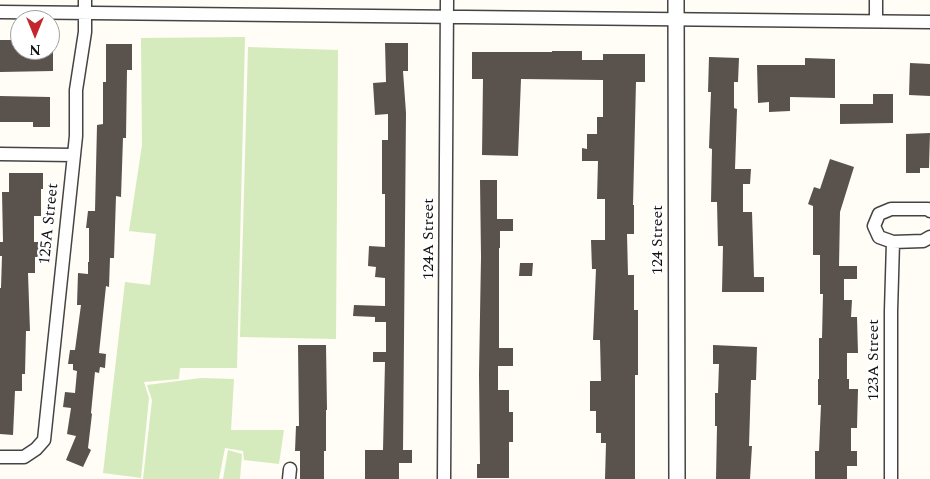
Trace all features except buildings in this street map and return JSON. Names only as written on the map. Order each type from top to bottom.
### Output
[{"type":"street","name":"124A Street","points":[[444,479],[448,0]]},
{"type":"street","name":"124 Street","points":[[676,0],[676,479]]},
{"type":"street","points":[[876,0],[876,21]]},
{"type":"street","points":[[0,12],[85,6],[448,16],[930,22]]},
{"type":"street","name":"125A Street","points":[[0,457],[24,457],[36,449],[44,440],[76,136],[76,90],[85,32],[85,6]]},
{"type":"street","points":[[0,154],[73,155]]},
{"type":"street","points":[[930,211],[928,209],[891,209],[879,214],[874,226],[879,237],[893,242],[923,242],[930,237]]},
{"type":"street","name":"123A Street","points":[[891,479],[893,242]]},
{"type":"green space","points":[[245,37],[237,368],[180,368],[179,379],[144,382],[149,398],[141,478],[103,473],[125,282],[150,285],[156,234],[129,231],[142,145],[141,38]]},
{"type":"green space","points":[[248,47],[338,50],[336,339],[240,337]]},
{"type":"green space","points":[[201,378],[234,379],[231,430],[284,430],[279,464],[244,460],[243,451],[225,448],[219,479],[143,479],[152,400],[147,385]]},
{"type":"green space","points":[[228,450],[242,454],[240,479],[223,479]]}]
